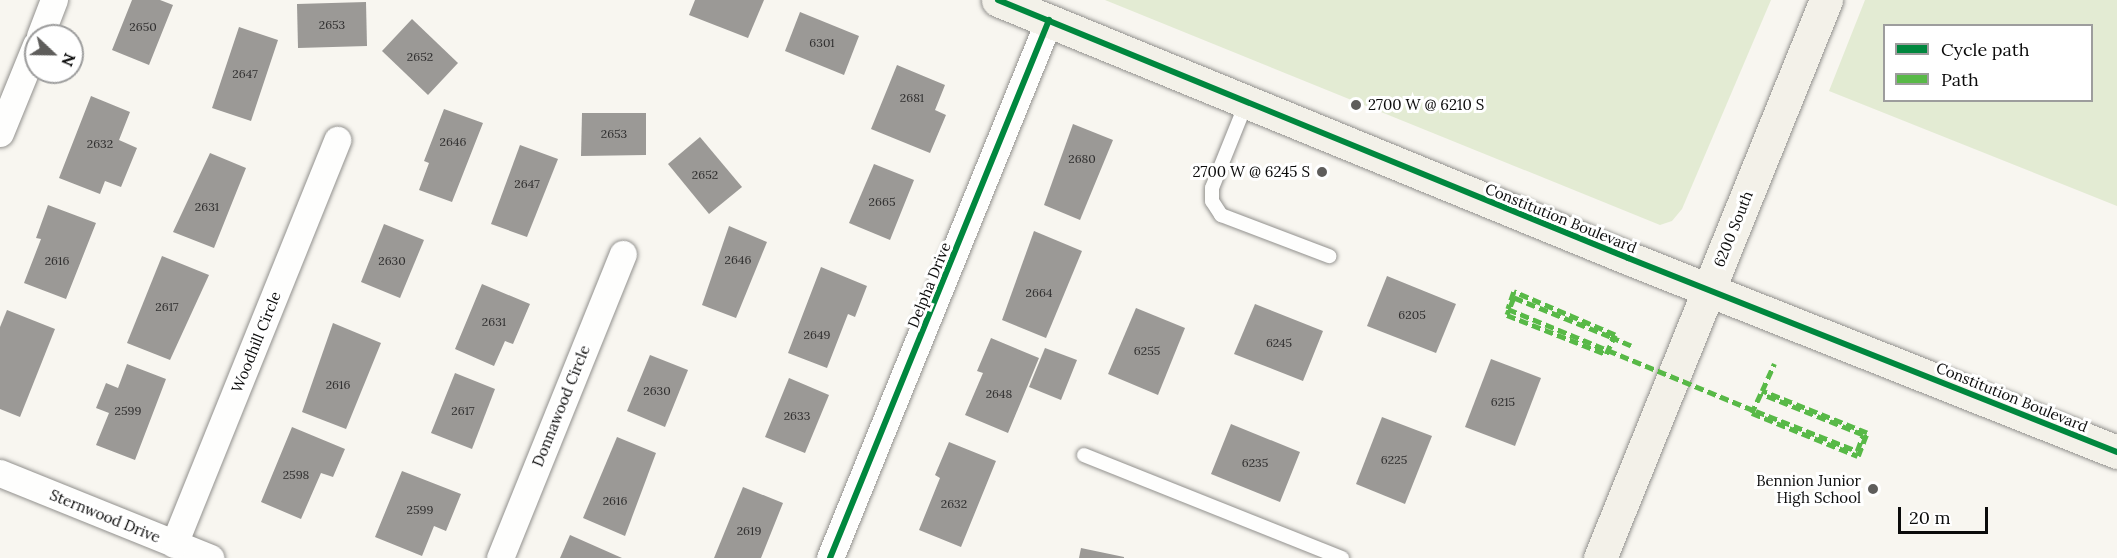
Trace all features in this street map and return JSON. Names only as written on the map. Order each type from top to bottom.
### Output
[{"type":"main road","name":"Constitution Boulevard","points":[[998,0],[1708,289],[2117,452]]},
{"type":"main road","name":"6200 South","points":[[1600,558],[1826,0]]},
{"type":"street","points":[[45,24],[54,0]]},
{"type":"street","name":"Delpha Drive","points":[[830,558],[1049,21]]},
{"type":"street","points":[[0,134],[24,75]]},
{"type":"street","name":"Woodhill Circle","points":[[174,544],[337,140]]},
{"type":"street","name":"Donnawood Circle","points":[[500,558],[623,254]]},
{"type":"street","name":"Sternwood Drive","points":[[0,473],[210,558]]},
{"type":"lane","points":[[1247,101],[1212,188],[1212,201],[1221,215],[1329,256]]},
{"type":"lane","points":[[1084,455],[1342,558]]},
{"type":"green space","points":[[1105,0],[1771,0],[1682,209],[1672,221],[1660,225]]},
{"type":"green space","points":[[1865,0],[2117,0],[2117,206],[1829,91]]},
{"type":"building","points":[[132,0],[160,0],[173,5],[149,65],[112,50]]},
{"type":"building","points":[[695,0],[764,0],[748,38],[689,15]]},
{"type":"building","points":[[366,2],[367,46],[298,48],[297,4]]},
{"type":"building","points":[[800,12],[859,36],[844,75],[785,51]]},
{"type":"building","points":[[412,19],[458,63],[428,95],[382,51]]},
{"type":"building","points":[[239,27],[278,40],[251,121],[212,108]]},
{"type":"building","points":[[897,65],[945,85],[935,110],[946,115],[930,153],[871,129]]},
{"type":"building","points":[[91,96],[130,112],[119,140],[137,148],[121,187],[105,181],[100,194],[59,178]]},
{"type":"building","points":[[444,109],[483,123],[452,202],[419,190],[429,163],[424,161]]},
{"type":"building","points":[[582,113],[646,113],[646,155],[581,156]]},
{"type":"building","points":[[1073,124],[1113,140],[1080,220],[1044,205]]},
{"type":"building","points":[[700,137],[742,187],[709,214],[668,164]]},
{"type":"building","points":[[520,145],[558,159],[527,237],[491,224]]},
{"type":"building","points":[[210,153],[246,168],[214,248],[173,232]]},
{"type":"building","points":[[874,164],[914,180],[890,240],[849,223]]},
{"type":"building","points":[[48,205],[96,223],[66,299],[24,283],[41,239],[36,238]]},
{"type":"building","points":[[384,224],[424,240],[400,298],[361,282]]},
{"type":"building","points":[[729,226],[767,242],[736,318],[702,305]]},
{"type":"building","points":[[1034,231],[1082,251],[1046,338],[1002,320]]},
{"type":"building","points":[[162,256],[209,275],[170,360],[127,343]]},
{"type":"building","points":[[821,267],[867,286],[855,317],[848,314],[827,368],[788,353]]},
{"type":"building","points":[[1387,276],[1456,304],[1436,353],[1367,326]]},
{"type":"building","points":[[482,284],[530,304],[513,344],[505,341],[494,366],[455,349]]},
{"type":"building","points":[[1255,304],[1323,331],[1303,381],[1234,354]]},
{"type":"building","points":[[1136,308],[1185,328],[1158,395],[1108,374]]},
{"type":"building","points":[[7,310],[55,329],[20,417],[0,409],[0,327]]},
{"type":"building","points":[[333,323],[381,343],[346,429],[302,412]]},
{"type":"building","points":[[991,338],[1039,358],[1008,433],[965,415],[983,373],[977,371]]},
{"type":"building","points":[[1045,348],[1077,360],[1061,400],[1029,387]]},
{"type":"building","points":[[650,355],[688,370],[665,427],[627,411]]},
{"type":"building","points":[[1491,359],[1541,378],[1515,446],[1465,427]]},
{"type":"building","points":[[127,364],[166,379],[135,460],[96,445],[109,413],[96,408],[106,383],[118,388]]},
{"type":"building","points":[[455,373],[495,389],[472,449],[431,433]]},
{"type":"building","points":[[789,378],[829,395],[805,453],[765,437]]},
{"type":"building","points":[[1382,417],[1432,436],[1405,504],[1356,484]]},
{"type":"building","points":[[1231,424],[1300,452],[1280,502],[1211,474]]},
{"type":"building","points":[[292,427],[345,449],[333,477],[321,473],[301,519],[261,502]]},
{"type":"building","points":[[617,437],[656,453],[625,536],[583,518]]},
{"type":"building","points":[[949,442],[996,461],[961,547],[919,530],[940,478],[935,475]]},
{"type":"building","points":[[402,471],[461,494],[446,531],[434,526],[422,556],[375,537]]},
{"type":"building","points":[[743,487],[783,503],[761,558],[714,558]]},
{"type":"building","points":[[570,535],[622,558],[560,558]]},
{"type":"building","points":[[1081,548],[1124,557],[1124,558],[1079,558]]},
{"type":"marked path","points":[[1631,346],[1610,337],[1514,298],[1507,315],[1606,354],[1615,335],[1514,292],[1508,309],[1756,411],[1857,451],[1863,435],[1761,394],[1752,413],[1858,456],[1867,433],[1762,391],[1774,364]]},
{"type":"cycle path","points":[[998,0],[1628,258],[2117,452]]},
{"type":"cycle path","points":[[830,558],[1049,20]]},
{"type":"place","name":"2700 W @ 6210 S","points":[[1356,105]]},
{"type":"place","name":"2700 W @ 6245 S","points":[[1322,172]]},
{"type":"place","name":"Bennion Junior High School","points":[[1873,489]]}]
